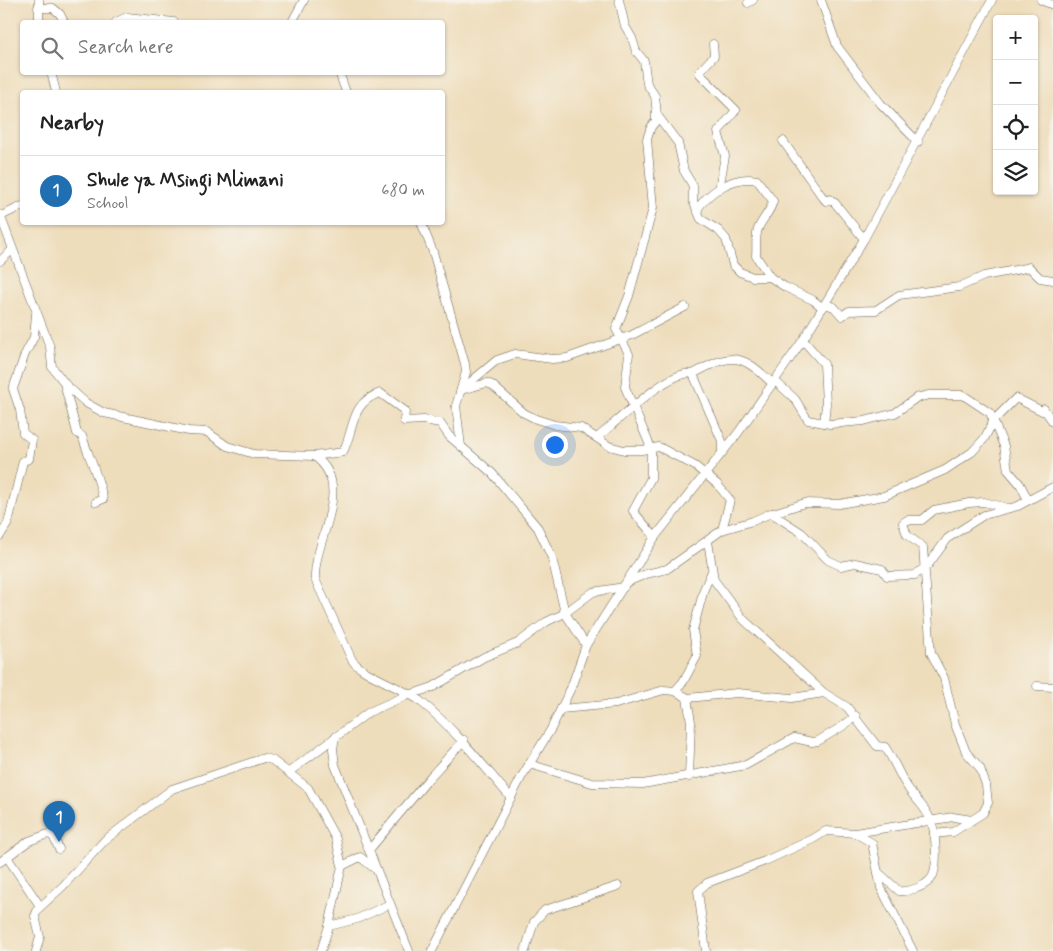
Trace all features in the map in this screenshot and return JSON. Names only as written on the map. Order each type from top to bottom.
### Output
[{"type":"street","points":[[293,20],[304,0]]},
{"type":"street","points":[[620,0],[625,26],[632,37],[636,52],[644,61],[647,84],[655,96],[656,111],[656,121],[651,127],[647,139],[653,208],[629,296],[616,329],[629,354],[625,387],[651,448],[651,478],[633,511],[655,537]]},
{"type":"street","points":[[821,0],[827,23],[837,46],[881,104],[918,142]]},
{"type":"street","points":[[432,951],[529,764],[561,709],[586,645],[626,585],[632,570],[655,537],[774,383],[803,340],[864,239],[918,142],[992,0]]},
{"type":"street","points":[[988,10],[1000,0]]},
{"type":"street","points":[[1041,0],[1053,5]]},
{"type":"street","points":[[39,20],[38,4],[53,8],[60,14],[63,20]]},
{"type":"street","points":[[120,20],[127,17],[155,20]]},
{"type":"street","points":[[713,44],[714,56],[699,72],[736,110],[718,133],[726,156],[719,189]]},
{"type":"street","points":[[52,75],[56,90]]},
{"type":"street","points":[[340,75],[345,90]]},
{"type":"street","points":[[656,111],[663,126],[678,143],[684,171],[695,190],[694,201],[701,219],[718,230],[726,240],[735,269],[753,277],[770,278],[824,306],[834,307],[842,316],[849,311],[873,310],[899,295],[959,287],[990,274],[1029,268],[1043,280],[1053,280]]},
{"type":"street","points":[[783,141],[821,195],[826,201],[830,199],[835,202],[864,239]]},
{"type":"street","points":[[697,210],[706,198],[719,189],[745,180],[754,180],[773,198],[773,203],[758,229],[756,237],[758,246],[756,255],[770,278]]},
{"type":"street","points":[[20,207],[0,216],[50,347],[52,366],[86,403],[104,413],[207,432],[225,445],[251,454],[314,456],[342,452],[359,407],[366,400],[380,393],[405,411],[404,421],[438,422],[447,434],[492,473],[538,528],[552,558],[566,613],[586,645]]},
{"type":"street","points":[[422,225],[433,252],[463,353],[466,372],[456,406],[461,446]]},
{"type":"street","points":[[0,261],[12,250]]},
{"type":"street","points":[[461,390],[497,360],[515,354],[563,359],[604,343],[622,340],[685,307]]},
{"type":"street","points":[[0,536],[8,523],[23,461],[29,459],[32,450],[32,440],[23,433],[20,410],[13,389],[25,354],[34,337],[36,309]]},
{"type":"street","points":[[803,340],[825,367],[826,404],[824,423]]},
{"type":"street","points":[[598,437],[671,378],[688,372],[693,374],[717,361],[734,358],[740,359],[760,372],[795,399],[808,420],[824,423],[864,421],[895,413],[916,398],[946,394],[967,397],[986,409],[994,420],[1004,446],[1008,470],[1020,484],[1028,500]]},
{"type":"street","points":[[693,374],[722,441],[722,451]]},
{"type":"street","points":[[64,381],[77,433],[82,436],[95,476],[100,481],[103,499],[96,502]]},
{"type":"street","points":[[461,390],[492,384],[532,418],[555,425],[581,428],[598,437],[609,446],[624,450],[662,448],[705,474],[730,500],[722,530]]},
{"type":"street","points":[[289,772],[366,714],[437,685],[484,657],[518,643],[546,622],[566,613],[593,592],[626,585],[646,574],[667,569],[722,530],[753,521],[766,514],[806,503],[854,502],[907,488],[945,470],[972,452],[984,439],[994,420],[1014,399],[1020,398],[1042,411],[1044,409],[1053,422]]},
{"type":"street","points":[[314,456],[324,463],[333,482],[327,531],[315,571],[315,578],[355,665],[411,695],[464,740],[481,764],[511,798]]},
{"type":"street","points":[[773,513],[802,533],[821,555],[841,566],[855,563],[882,569],[886,576],[897,577],[915,574],[924,567],[948,538],[984,515],[1010,508],[1053,487]]},
{"type":"street","points":[[934,834],[950,833],[983,813],[987,807],[987,788],[980,768],[966,752],[955,724],[944,678],[931,652],[924,547],[907,535],[903,527],[906,520],[922,520],[934,510],[969,503],[984,502],[1010,508]]},
{"type":"street","points":[[708,541],[712,570],[717,585],[743,619],[824,693],[847,706],[877,746],[888,751],[908,789],[923,806],[931,821],[934,834],[935,863],[933,874],[928,882],[909,891],[899,891],[878,872]]},
{"type":"street","points":[[675,691],[683,682],[697,656],[693,630],[704,589],[712,570]]},
{"type":"street","points":[[1037,686],[1053,687]]},
{"type":"street","points":[[561,709],[616,704],[642,698],[660,690],[675,691],[687,698],[737,693],[792,698],[824,693]]},
{"type":"street","points":[[687,698],[691,722],[689,776]]},
{"type":"street","points":[[529,764],[592,782],[644,784],[746,765],[794,738],[812,742],[818,741],[856,716]]},
{"type":"street","points":[[335,737],[333,749],[335,765],[369,850],[375,870],[409,951]]},
{"type":"street","points":[[369,850],[464,740]]},
{"type":"street","points":[[36,951],[40,933],[35,916],[40,906],[62,886],[105,840],[172,789],[259,758],[269,759],[289,772],[308,788],[322,812],[328,829],[336,839],[342,866],[329,926],[320,951]]},
{"type":"street","points":[[706,951],[698,891],[703,885],[764,862],[813,839],[826,830],[855,833],[953,817],[972,820]]},
{"type":"street","points":[[855,833],[872,843],[881,888],[914,951]]},
{"type":"street","points":[[0,862],[29,842],[48,834],[53,836],[59,849]]},
{"type":"street","points":[[342,866],[360,856],[375,870]]},
{"type":"street","points":[[7,857],[40,906]]},
{"type":"street","points":[[525,951],[534,922],[545,910],[618,886]]},
{"type":"street","points":[[329,926],[357,919],[390,904]]},
{"type":"place","name":"Shule ya Msingi Mlimani","points":[[59,842]]}]
